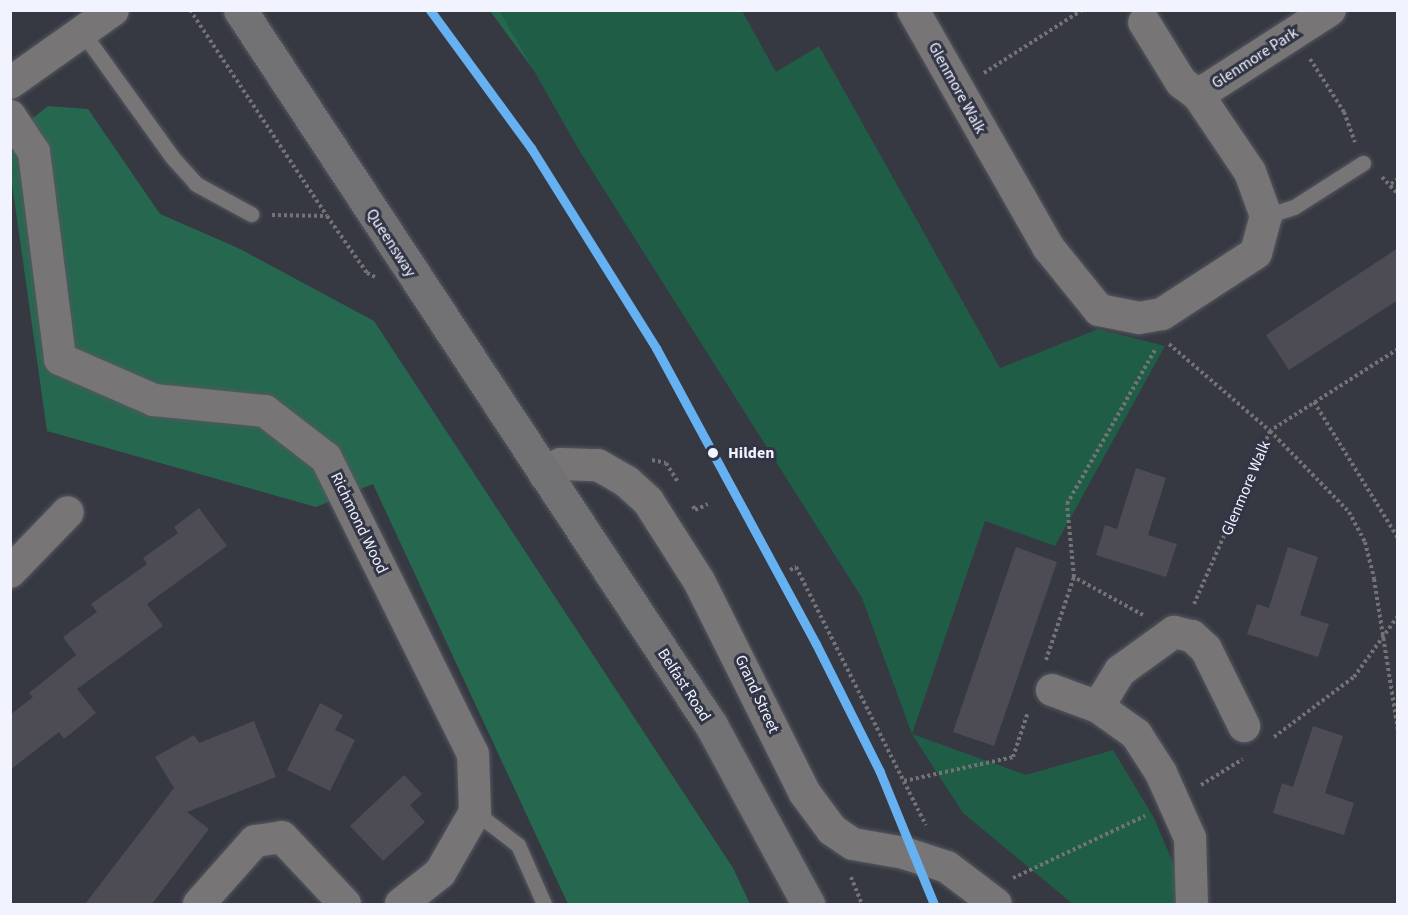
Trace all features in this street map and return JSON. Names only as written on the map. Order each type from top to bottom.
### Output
[{"type":"highway","name":"Queensway","points":[[240,10],[545,475]]},
{"type":"highway","name":"Belfast Road","points":[[545,475],[711,725],[808,904]]},
{"type":"street","points":[[10,83],[113,10]]},
{"type":"street","name":"Glenmore Walk","points":[[913,10],[1048,247],[1099,310],[1139,318],[1162,314],[1256,253],[1266,216]]},
{"type":"street","name":"Glenmore Park","points":[[1144,22],[1181,82],[1198,95],[1330,10]]},
{"type":"street","points":[[1198,95],[1251,172],[1266,216]]},
{"type":"street","name":"Richmond Wood","points":[[10,116],[34,152],[60,359],[154,400],[265,411],[326,458],[473,754],[475,812]]},
{"type":"street","name":"Grand Street","points":[[545,475],[561,465],[598,465],[627,482],[648,501],[699,581],[804,792],[832,830],[853,844],[904,853],[947,867],[989,898]]},
{"type":"street","points":[[10,572],[68,512]]},
{"type":"street","points":[[1098,707],[1120,670],[1174,632],[1192,636],[1206,649],[1254,741]]},
{"type":"street","points":[[1043,686],[1098,707],[1136,734],[1176,802],[1190,838],[1192,904]]},
{"type":"street","points":[[401,904],[440,873],[475,812]]},
{"type":"street","points":[[199,904],[255,841],[282,837],[345,904]]},
{"type":"lane","points":[[82,33],[172,157],[196,184],[251,214]]},
{"type":"lane","points":[[1266,216],[1294,207],[1363,163]]},
{"type":"lane","points":[[475,812],[518,845],[544,904]]},
{"type":"path","points":[[190,10],[327,216],[367,273],[377,278]]},
{"type":"path","name":"Glenmore Walk","points":[[978,76],[1082,10]]},
{"type":"path","points":[[1293,34],[1344,112],[1363,163],[1391,183],[1398,194]]},
{"type":"path","points":[[1391,183],[1398,179]]},
{"type":"path","points":[[251,214],[327,216]]},
{"type":"path","name":"Glenmore Walk","points":[[1139,318],[1270,431],[1195,603],[1174,632]]},
{"type":"path","points":[[790,570],[796,567],[904,781],[1013,757],[1043,686],[1074,577],[1067,504],[1164,339]]},
{"type":"path","points":[[1398,349],[1270,431],[1349,512],[1365,542],[1398,731]]},
{"type":"path","points":[[1314,402],[1398,538]]},
{"type":"path","points":[[1074,577],[1174,632]]},
{"type":"path","points":[[989,898],[1176,802],[1254,741],[1354,677],[1398,616]]},
{"type":"green space","points":[[490,11],[500,11],[535,72]]},
{"type":"green space","points":[[500,11],[742,11],[776,72],[819,46],[1000,368],[1098,329],[1165,346],[1055,546],[985,521],[912,734],[862,598],[579,150]]},
{"type":"green space","points":[[48,106],[88,109],[160,214],[238,248],[374,321],[733,868],[750,904],[568,904],[373,484],[316,507],[47,431],[11,177],[10,136]]},
{"type":"green space","points":[[912,734],[1026,775],[1113,750],[1154,818],[1179,877],[1181,904],[1073,904],[963,813]]},
{"type":"building","points":[[1398,248],[1398,300],[1289,370],[1266,335]]},
{"type":"building","points":[[1136,468],[1166,478],[1148,535],[1177,544],[1166,577],[1096,555],[1105,525],[1117,529]]},
{"type":"building","points":[[199,508],[227,546],[147,604],[163,626],[77,689],[96,713],[64,739],[59,732],[10,770],[10,715],[33,697],[29,693],[76,655],[63,637],[97,612],[91,604],[147,564],[143,558],[178,533],[174,527]]},
{"type":"building","points":[[1016,547],[1057,562],[994,746],[953,732]]},
{"type":"building","points":[[1288,547],[1318,557],[1300,615],[1329,624],[1318,657],[1247,634],[1257,604],[1269,608]]},
{"type":"building","points":[[320,703],[343,715],[335,730],[355,740],[330,791],[287,770]]},
{"type":"building","points":[[254,721],[276,777],[187,812],[209,829],[152,904],[85,904],[174,788],[155,757],[194,735],[199,743]]},
{"type":"building","points":[[1313,726],[1343,736],[1325,793],[1354,803],[1344,835],[1273,813],[1282,783],[1293,787]]},
{"type":"building","points":[[404,775],[422,794],[410,805],[425,822],[383,861],[350,826]]},
{"type":"transit line","points":[[430,10],[531,148],[656,348],[816,644],[880,772],[934,904]]},
{"type":"place","name":"Hilden","points":[[713,453]]}]
